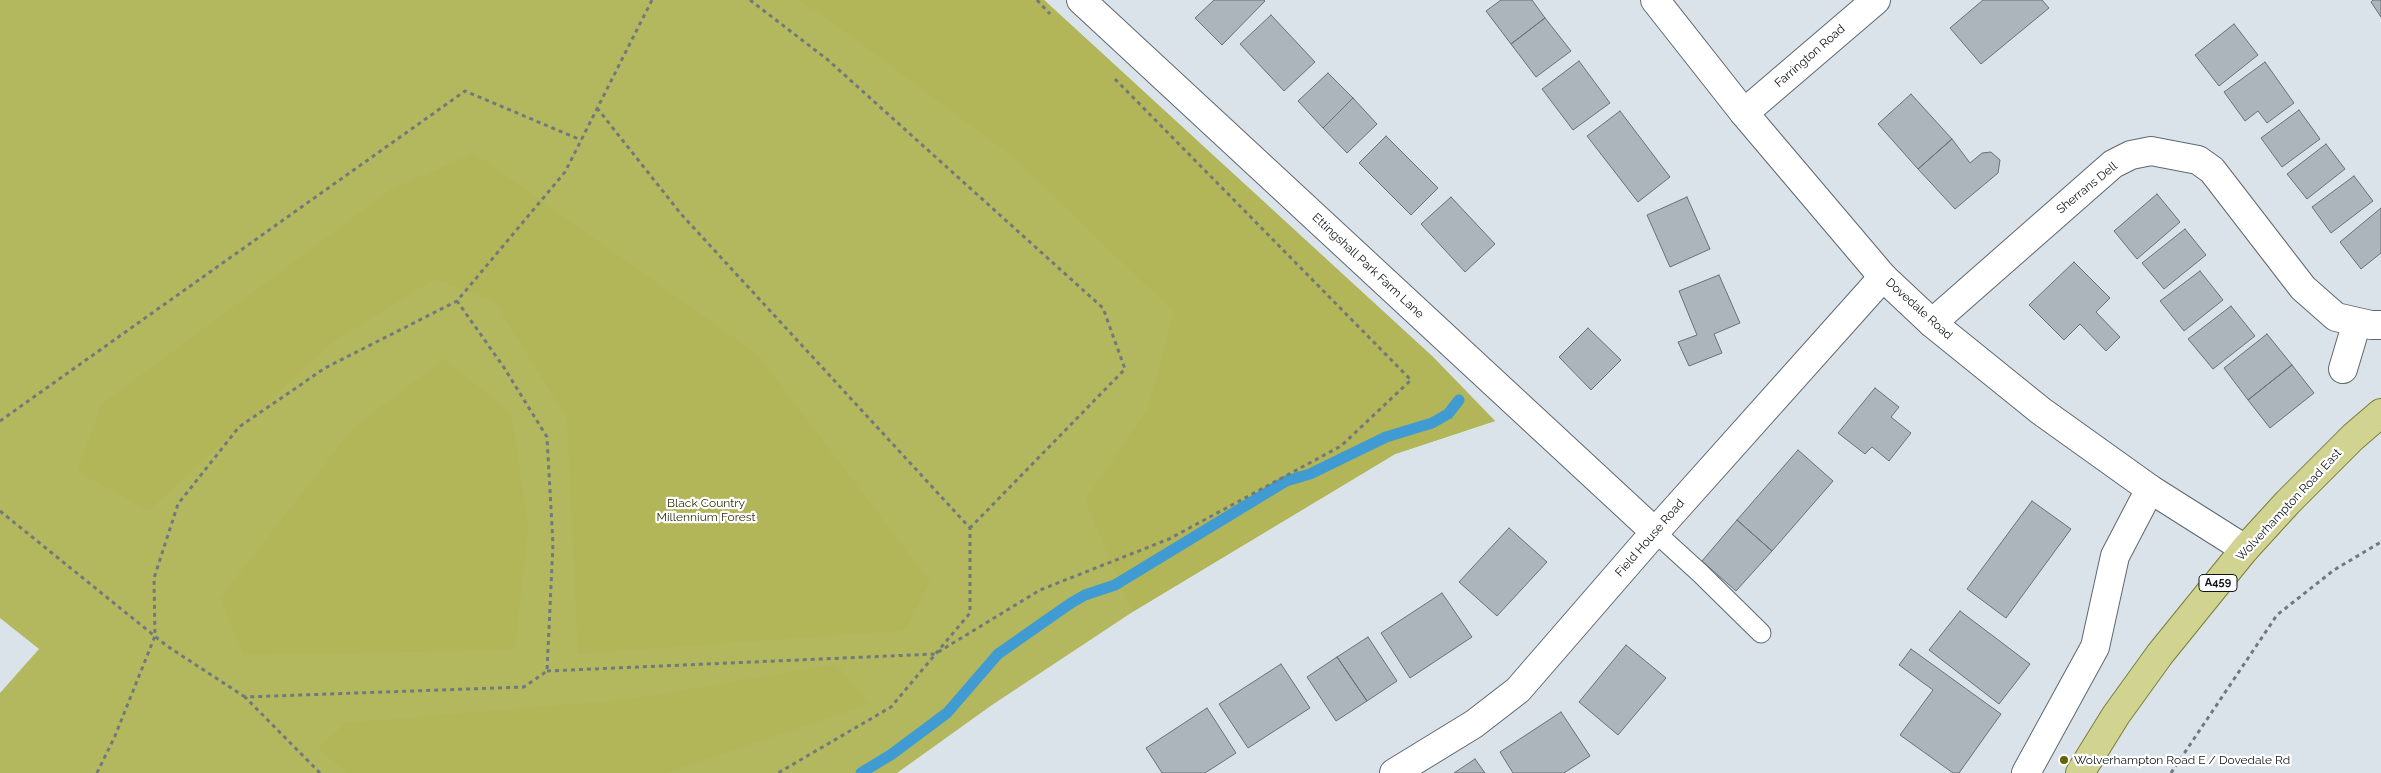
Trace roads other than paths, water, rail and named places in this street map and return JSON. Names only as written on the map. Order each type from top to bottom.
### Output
[{"type":"main road","name":"Wolverhampton Road East","points":[[2080,773],[2116,715],[2160,654],[2245,549],[2340,450],[2381,413]]},
{"type":"street","name":"Ettingshall Park Farm Lane","points":[[1081,0],[1655,532]]},
{"type":"street","name":"Dovedale Road","points":[[1655,0],[1744,113],[1883,276],[1932,323],[2041,411],[2150,489],[2245,549]]},
{"type":"street","name":"Farrington Road","points":[[1744,113],[1876,0]]},
{"type":"street","name":"Sherrans Dell","points":[[1932,323],[2112,164],[2131,155],[2151,151],[2198,160],[2212,170],[2304,288],[2336,317],[2369,324],[2343,368]]},
{"type":"street","name":"Field House Road","points":[[1394,773],[1474,724],[1518,690],[1655,532],[1883,276]]},
{"type":"street","points":[[2026,773],[2095,647],[2115,556],[2150,489]]},
{"type":"lane","points":[[1655,532],[1761,633]]},
{"type":"waterway","points":[[861,773],[892,754],[947,713],[998,654],[1071,603],[1085,595],[1115,585],[1286,481],[1310,474],[1386,437],[1432,423],[1448,414],[1459,400]]},
{"type":"place","name":"Wolverhampton Road E / Dovedale Rd","points":[[2064,760]]},
{"type":"park label","name":"Black Country Millennium Forest","points":[[706,510]]}]
